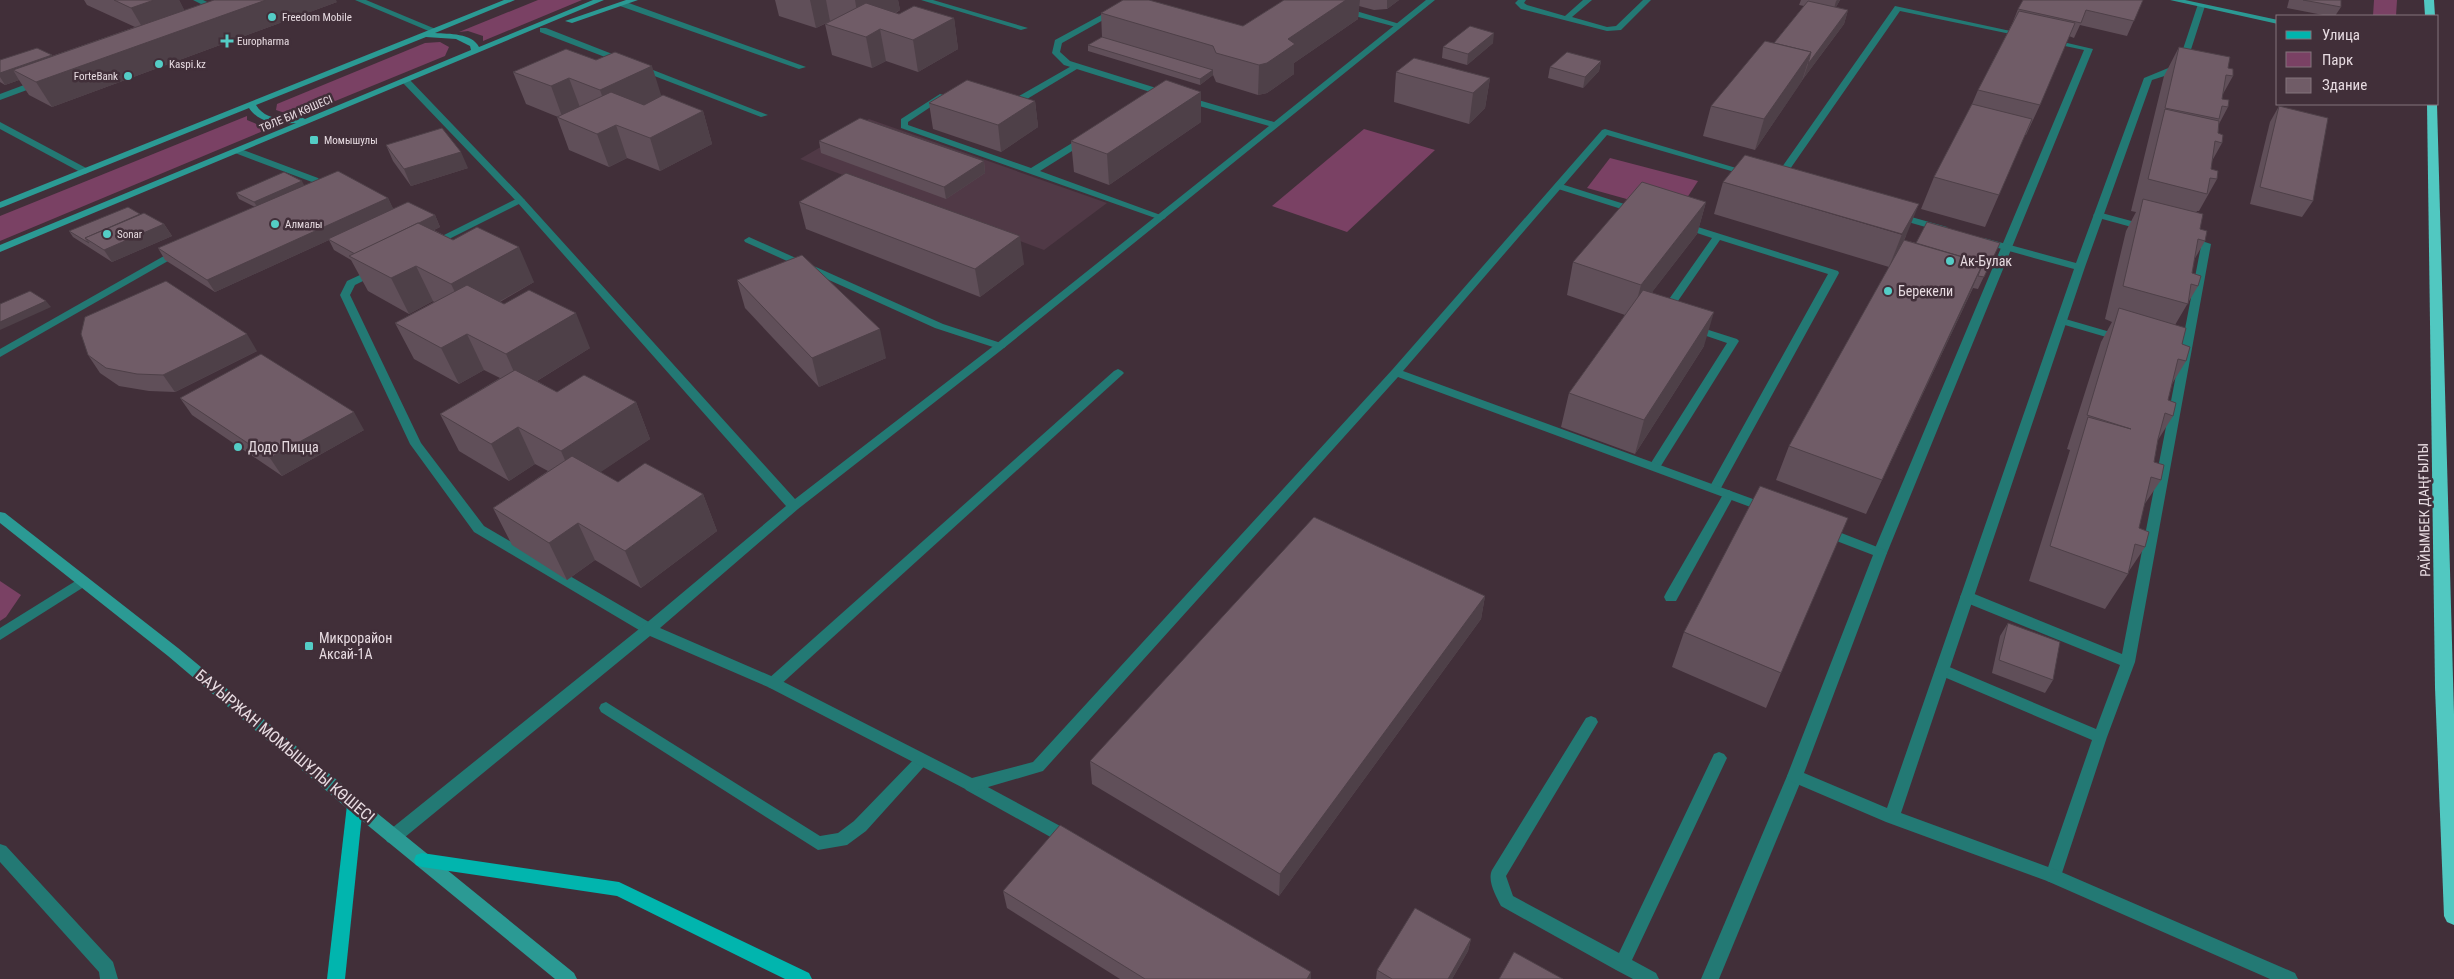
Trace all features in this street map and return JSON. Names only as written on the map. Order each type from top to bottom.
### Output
[{"type":"highway","points":[[2429,0],[2430,15]]},
{"type":"highway","name":"РАЙЫМБЕК ДАҢҒЫЛЫ","points":[[2432,105],[2444,688],[2454,916]]},
{"type":"main road","name":"ТӨЛЕ БИ КӨШЕСІ","points":[[0,205],[511,0]]},
{"type":"main road","name":"ТӨЛЕ БИ КӨШЕСІ","points":[[0,249],[600,0]]},
{"type":"main road","points":[[456,60],[634,0]]},
{"type":"main road","points":[[2174,0],[2276,22]]},
{"type":"main road","points":[[421,35],[458,36],[474,45],[476,52]]},
{"type":"main road","points":[[251,104],[256,114],[263,118],[283,122],[315,118]]},
{"type":"main road","name":"БАУЫРЖАН МОМЫШҰЛЫ КӨШЕСІ","points":[[0,516],[173,652],[355,805],[568,979]]},
{"type":"main road","points":[[336,979],[355,805]]},
{"type":"main road","points":[[422,860],[619,889],[804,979]]},
{"type":"street","points":[[198,0],[229,14],[220,17]]},
{"type":"street","points":[[359,0],[434,30]]},
{"type":"street","points":[[925,0],[1024,28]]},
{"type":"street","points":[[1135,0],[1058,42],[1056,53],[1068,63],[1154,94],[1275,125]]},
{"type":"street","points":[[393,836],[649,629],[794,506],[1000,346],[1431,0]]},
{"type":"street","points":[[1522,0],[1519,3],[1524,7],[1607,29],[1618,28],[1647,0]]},
{"type":"street","points":[[1567,18],[1588,0]]},
{"type":"street","points":[[623,4],[802,67]]},
{"type":"street","points":[[1892,817],[2098,215],[2148,78],[2177,69],[2182,65],[2200,6]]},
{"type":"street","points":[[971,785],[1038,767],[1396,372],[1605,132],[1772,180],[1898,8],[2089,49],[1880,553],[1795,776],[1710,979]]},
{"type":"street","points":[[1337,9],[1399,25]]},
{"type":"street","points":[[1115,11],[1127,14]]},
{"type":"street","points":[[544,30],[764,116]]},
{"type":"street","points":[[998,103],[1014,102],[1078,66]]},
{"type":"street","points":[[0,97],[46,80]]},
{"type":"street","points":[[406,81],[520,200],[794,506]]},
{"type":"street","points":[[952,93],[944,95],[904,122],[904,126],[1160,217]]},
{"type":"street","points":[[0,125],[85,171]]},
{"type":"street","points":[[1033,171],[1094,133]]},
{"type":"street","points":[[238,150],[315,180],[319,185],[299,196]]},
{"type":"street","points":[[1558,186],[1652,216]]},
{"type":"street","points":[[422,248],[520,200]]},
{"type":"street","points":[[1886,213],[1950,231]]},
{"type":"street","points":[[2098,215],[2161,232]]},
{"type":"street","points":[[1671,222],[1834,273],[1714,488]]},
{"type":"street","points":[[1655,466],[1733,341],[1661,317],[1718,236]]},
{"type":"street","points":[[2053,876],[2100,737],[2128,662],[2180,356],[2206,244],[2179,237]]},
{"type":"street","points":[[1978,239],[2080,267]]},
{"type":"street","points":[[750,240],[939,326],[1000,346]]},
{"type":"street","points":[[0,354],[185,248]]},
{"type":"street","points":[[386,266],[351,283],[345,295],[416,444],[479,529],[649,629],[773,683],[971,785],[1082,847]]},
{"type":"street","points":[[2062,321],[2128,341]]},
{"type":"street","points":[[1396,372],[1655,466],[1782,515]]},
{"type":"street","points":[[773,683],[1118,373]]},
{"type":"street","points":[[1671,597],[1729,494]]},
{"type":"street","points":[[1818,529],[1880,553]]},
{"type":"street","points":[[0,635],[82,582]]},
{"type":"street","points":[[1967,597],[2128,662]]},
{"type":"street","points":[[1942,670],[2100,737]]},
{"type":"street","points":[[606,708],[818,843],[841,840],[860,826],[922,760]]},
{"type":"street","points":[[1590,722],[1498,876],[1507,901],[1650,979]]},
{"type":"street","points":[[1622,964],[1719,758]]},
{"type":"street","points":[[1795,776],[1892,817],[2053,876],[2288,979]]},
{"type":"street","points":[[0,851],[107,968],[109,979]]},
{"type":"shaded area","points":[[869,119],[1107,203],[1044,250],[800,159]]},
{"type":"green space","points":[[538,0],[582,0],[483,41],[483,36],[468,31],[459,32]]},
{"type":"green space","points":[[2374,0],[2397,0],[2396,15],[2373,15]]},
{"type":"green space","points":[[440,42],[449,47],[445,56],[306,113],[294,116],[276,110],[277,104],[425,43]]},
{"type":"green space","points":[[247,116],[247,120],[268,129],[0,241],[0,216]]},
{"type":"green space","points":[[1364,129],[1435,150],[1347,232],[1272,206]]},
{"type":"green space","points":[[1610,158],[1698,181],[1677,213],[1587,188]]},
{"type":"green space","points":[[0,581],[21,595],[6,617],[0,621]]},
{"type":"building","points":[[114,0],[154,0],[131,8]]},
{"type":"building","points":[[214,0],[266,0],[36,82],[13,70]]},
{"type":"building","points":[[1123,0],[1149,0],[1243,26],[1284,0],[1346,0],[1288,39],[1295,44],[1267,63],[1259,65],[1216,53],[1213,46],[1101,13]]},
{"type":"building","points":[[2023,0],[2143,0],[2134,21],[2086,10],[2081,23],[2018,9]]},
{"type":"building","points":[[2303,0],[2341,0],[2341,7]]},
{"type":"building","points":[[1808,1],[1848,10],[1808,64],[1811,52],[1774,43]]},
{"type":"building","points":[[866,3],[899,14],[914,6],[954,18],[913,40],[880,29],[866,37],[825,24]]},
{"type":"building","points":[[2019,11],[2075,23],[2040,105],[1978,90]]},
{"type":"building","points":[[1470,26],[1494,33],[1468,54],[1443,47]]},
{"type":"building","points":[[1102,37],[1213,70],[1200,79],[1088,45]]},
{"type":"building","points":[[1765,41],[1811,52],[1764,119],[1711,106]]},
{"type":"building","points":[[2179,47],[2230,57],[2228,68],[2233,69],[2233,76],[2226,75],[2222,99],[2229,100],[2228,107],[2222,106],[2219,119],[2165,108]]},
{"type":"building","points":[[37,48],[52,55],[0,73],[0,60]]},
{"type":"building","points":[[566,49],[596,60],[615,52],[652,66],[600,90],[569,78],[551,86],[513,72]]},
{"type":"building","points":[[1567,52],[1601,61],[1585,77],[1550,67]]},
{"type":"building","points":[[1414,58],[1490,78],[1473,93],[1396,72]]},
{"type":"building","points":[[967,80],[1035,101],[998,125],[929,103]]},
{"type":"building","points":[[1166,80],[1201,92],[1107,154],[1071,141]]},
{"type":"building","points":[[611,92],[644,105],[663,95],[703,111],[650,138],[616,125],[597,134],[557,117]]},
{"type":"building","points":[[1972,104],[2032,119],[1999,195],[1934,177]]},
{"type":"building","points":[[2279,106],[2328,118],[2313,201],[2260,187]]},
{"type":"building","points":[[2165,109],[2219,121],[2218,133],[2223,135],[2222,143],[2215,141],[2211,169],[2218,171],[2217,179],[2210,178],[2207,194],[2148,179]]},
{"type":"building","points":[[860,118],[984,161],[944,187],[819,141]]},
{"type":"building","points":[[442,128],[461,152],[404,169],[386,145]]},
{"type":"building","points":[[1745,155],[1919,204],[1902,234],[1723,182]]},
{"type":"building","points":[[338,171],[388,198],[207,280],[158,248]]},
{"type":"building","points":[[284,172],[302,181],[254,202],[236,193]]},
{"type":"building","points":[[846,173],[1020,236],[975,269],[799,202]]},
{"type":"building","points":[[1642,182],[1706,202],[1641,285],[1573,262]]},
{"type":"building","points":[[2143,199],[2203,214],[2200,229],[2207,231],[2205,241],[2198,239],[2192,273],[2201,276],[2198,286],[2191,284],[2188,304],[2123,286]]},
{"type":"building","points":[[408,202],[435,215],[355,254],[328,239]]},
{"type":"building","points":[[128,207],[140,214],[85,238],[89,243],[69,231]]},
{"type":"building","points":[[144,213],[164,224],[104,250],[85,238]]},
{"type":"building","points":[[1927,222],[2000,243],[1984,277],[1978,276],[1983,263],[1916,243]]},
{"type":"building","points":[[418,223],[453,240],[477,227],[519,247],[451,284],[416,266],[391,278],[349,256]]},
{"type":"building","points":[[1904,240],[1983,263],[1882,480],[1789,446]]},
{"type":"building","points":[[802,255],[880,329],[812,358],[737,280]]},
{"type":"building","points":[[166,281],[247,334],[163,375],[137,374],[106,368],[88,355],[81,334],[85,317]]},
{"type":"building","points":[[467,285],[504,304],[529,290],[576,313],[506,354],[467,334],[441,348],[395,323]]},
{"type":"building","points":[[1643,290],[1714,312],[1644,420],[1569,393]]},
{"type":"building","points":[[30,291],[46,301],[0,322],[0,304]]},
{"type":"building","points":[[2119,308],[2186,328],[2182,344],[2190,347],[2186,361],[2178,359],[2168,400],[2176,403],[2173,416],[2165,413],[2158,439],[2154,462],[2164,465],[2161,480],[2151,477],[2139,528],[2149,532],[2145,547],[2135,544],[2128,574],[2050,546],[2088,417],[2131,429],[2087,415]]},
{"type":"building","points":[[261,354],[354,412],[270,458],[180,398]]},
{"type":"building","points":[[515,370],[557,392],[584,375],[636,402],[561,451],[518,427],[491,444],[440,414]]},
{"type":"building","points":[[572,456],[618,482],[645,463],[703,494],[625,551],[578,523],[549,543],[493,508]]},
{"type":"building","points":[[1760,486],[1848,518],[1781,673],[1684,632]]},
{"type":"building","points":[[1314,517],[1485,596],[1280,874],[1090,761]]},
{"type":"building","points":[[2008,623],[2060,642],[2053,680],[1999,660]]},
{"type":"building","points":[[1060,825],[1311,972],[1307,979],[1145,979],[1003,891]]},
{"type":"building","points":[[1415,908],[1471,939],[1448,979],[1392,979],[1377,970]]},
{"type":"building","points":[[1514,952],[1563,979],[1499,979]]},
{"type":"place","name":"Freedom Mobile","points":[[272,17]]},
{"type":"place","name":"Europharma","points":[[227,41]]},
{"type":"place","name":"Kaspi.kz","points":[[159,64]]},
{"type":"place","name":"ForteBank","points":[[128,76]]},
{"type":"place","name":"Момышулы","points":[[314,140]]},
{"type":"place","name":"Алмалы","points":[[275,224]]},
{"type":"place","name":"Sonar","points":[[107,234]]},
{"type":"place","name":"Ак-Булак","points":[[1950,261]]},
{"type":"place","name":"Берекели","points":[[1888,291]]},
{"type":"place","name":"Додо Пицца","points":[[238,447]]},
{"type":"place","name":"Микрорайон Аксай-1А","points":[[309,646]]}]
